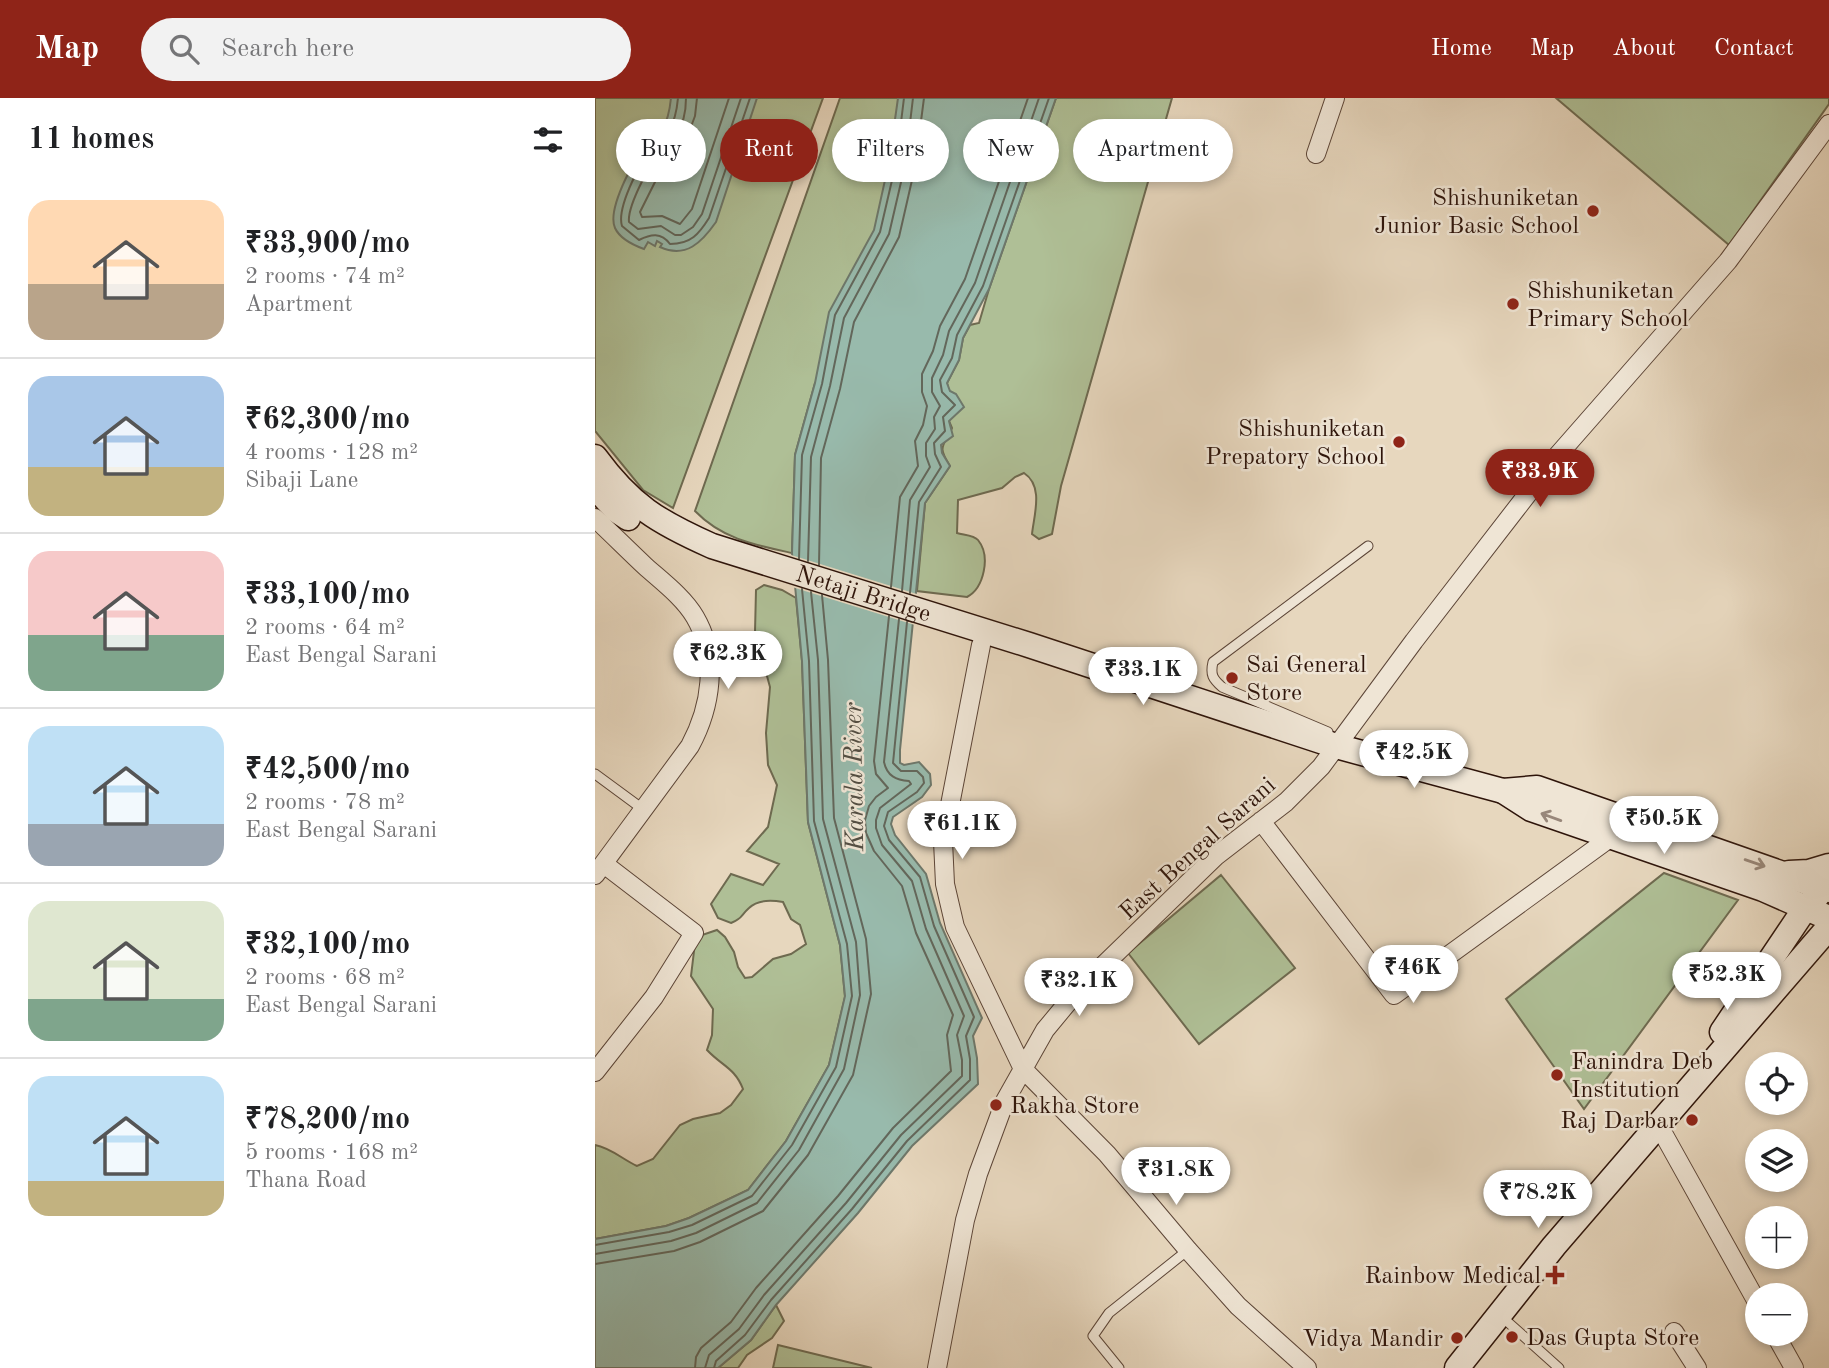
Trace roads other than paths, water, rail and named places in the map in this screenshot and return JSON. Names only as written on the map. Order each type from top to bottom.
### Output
[{"type":"street","points":[[1316,154],[1335,98]]},
{"type":"street","name":"East Bengal Sarani","points":[[937,1368],[971,1197],[1005,1101],[1045,1030],[1079,989],[1216,856],[1286,802],[1321,767],[1557,456],[1733,255],[1829,124]]},
{"type":"street","points":[[595,457],[628,497],[645,511],[680,523],[712,546],[764,563]]},
{"type":"street","points":[[595,486],[616,510],[670,541],[711,553],[764,563]]},
{"type":"street","points":[[595,518],[695,616],[706,641],[710,666],[709,697],[702,724],[690,746],[600,870],[694,933],[654,997],[595,1072]]},
{"type":"street","name":"Netaji Bridge","points":[[764,563],[964,625],[1031,636],[1336,746],[1503,790]]},
{"type":"street","points":[[981,645],[945,819],[945,884],[963,948],[1023,1069],[1107,1154],[1238,1306],[1307,1368]]},
{"type":"street","points":[[1503,790],[1537,788],[1781,884],[1822,925]]},
{"type":"street","points":[[1457,1368],[1554,1246],[1659,1126],[1822,925],[1828,881],[1809,872],[1781,884],[1610,838],[1531,809],[1503,790]]},
{"type":"street","points":[[1261,821],[1394,995],[1610,838]]},
{"type":"street","points":[[1659,1126],[1790,931],[1793,911],[1781,884]]},
{"type":"street","points":[[1790,931],[1822,925]]},
{"type":"street","points":[[1659,1126],[1746,1283]]},
{"type":"street","points":[[1674,1332],[1697,1368]]},
{"type":"street","points":[[1782,1346],[1794,1368]]},
{"type":"lane","points":[[1336,746],[1327,730],[1222,687],[1213,679],[1211,671],[1213,662],[1221,655],[1368,546]]},
{"type":"lane","points":[[595,774],[644,810]]},
{"type":"lane","points":[[1119,1368],[1093,1336],[1109,1313],[1188,1250]]},
{"type":"lane","points":[[1500,1315],[1559,1368]]},
{"type":"water","points":[[671,98],[757,98],[750,119],[720,119],[720,182],[729,182],[716,222],[711,229],[693,246],[678,251],[660,247],[662,244],[657,241],[655,246],[648,242],[644,249],[627,241],[617,232],[613,219],[624,182],[706,182],[706,119],[666,119]]},
{"type":"water","name":"Karala River","points":[[898,98],[1056,98],[1049,119],[963,119],[963,182],[1027,182],[989,289],[963,338],[959,360],[947,383],[950,391],[956,394],[964,407],[949,421],[953,436],[941,445],[942,453],[950,466],[925,503],[900,750],[900,763],[904,765],[919,762],[930,774],[931,785],[922,797],[893,817],[891,824],[895,835],[926,874],[940,923],[982,1018],[973,1036],[978,1084],[912,1146],[858,1213],[776,1305],[751,1340],[718,1368],[595,1368],[595,1239],[666,1226],[748,1190],[786,1141],[829,1065],[845,996],[840,945],[808,822],[802,661],[792,553],[795,455],[815,383],[829,312],[874,230],[885,182],[949,182],[949,119],[895,119]]},
{"type":"place","name":"Shishuniketan Junior Basic School","points":[[1593,211]]},
{"type":"place","name":"Shishuniketan Primary School","points":[[1513,304]]},
{"type":"place","name":"Shishuniketan Prepatory School","points":[[1399,442]]},
{"type":"place","name":"Sai General Store","points":[[1232,678]]},
{"type":"place","name":"Fanindra Deb Institution","points":[[1557,1075]]},
{"type":"place","name":"Rakha Store","points":[[996,1105]]},
{"type":"place","name":"Raj Darbar","points":[[1692,1120]]},
{"type":"place","name":"Rainbow Medical","points":[[1555,1275]]},
{"type":"place","name":"Das Gupta Store","points":[[1512,1337]]},
{"type":"place","name":"Vidya Mandir","points":[[1457,1338]]}]
